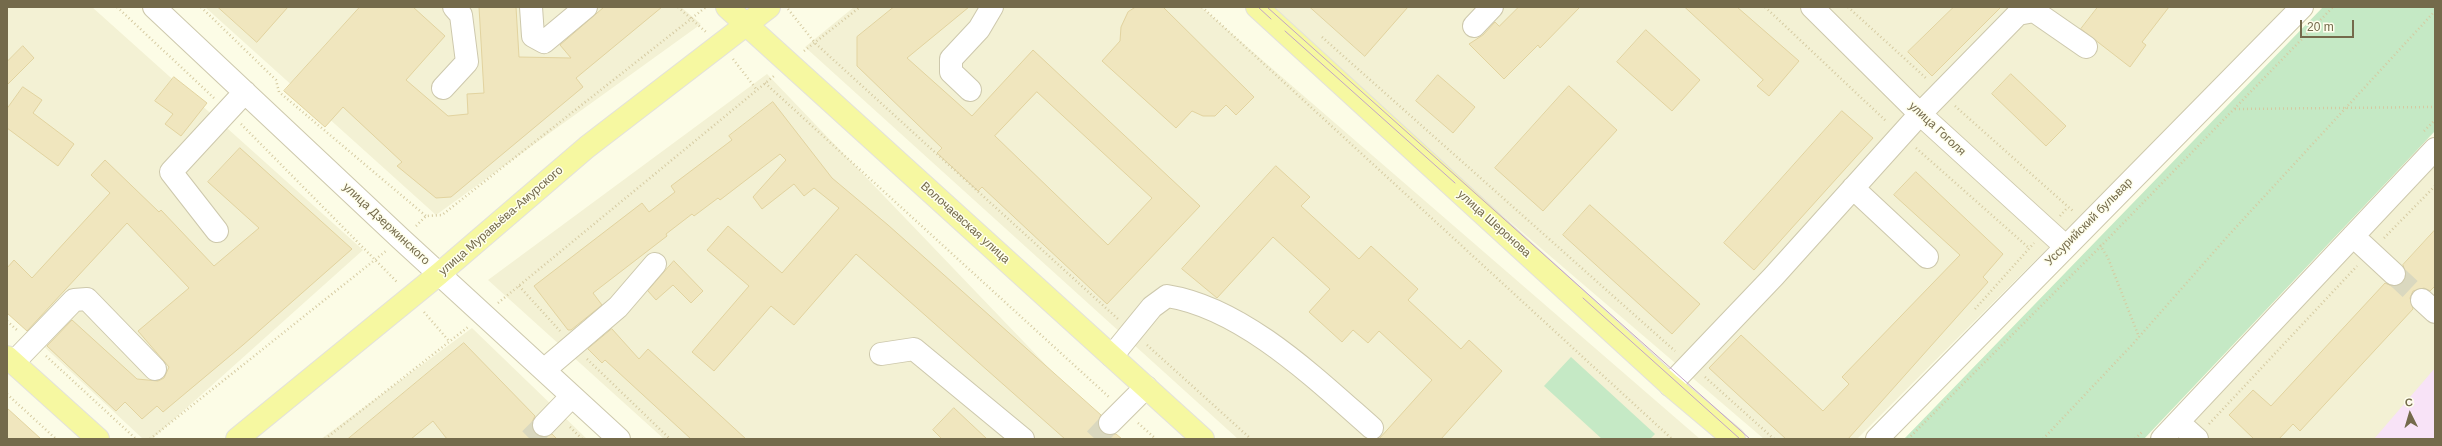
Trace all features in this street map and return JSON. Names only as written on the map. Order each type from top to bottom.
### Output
[{"type":"main road","name":"Волочаевская улица","points":[[727,7],[1203,439]]},
{"type":"main road","name":"улица Муравьёва-Амурского","points":[[237,439],[439,274],[587,147],[769,7]]},
{"type":"main road","name":"улица Шеронова","points":[[1257,7],[1670,385],[1734,439]]},
{"type":"main road","points":[[10,360],[98,439]]},
{"type":"street","name":"улица Дзержинского","points":[[154,7],[401,239],[619,439]]},
{"type":"street","points":[[443,88],[467,62],[468,58],[461,15],[454,7]]},
{"type":"street","points":[[531,7],[533,36],[544,42],[586,7]]},
{"type":"street","points":[[970,90],[951,72],[951,59],[980,29],[992,7]]},
{"type":"street","points":[[1474,26],[1492,7]]},
{"type":"street","name":"улица Гоголя","points":[[1812,7],[1920,114],[2065,246]]},
{"type":"street","name":"Уссурийский бульвар","points":[[1877,439],[2065,246],[2302,7]]},
{"type":"street","points":[[1670,385],[1774,276],[1920,114],[2018,14],[2034,11],[2086,47]]},
{"type":"street","points":[[217,232],[171,172],[246,92]]},
{"type":"street","points":[[2162,439],[2435,149]]},
{"type":"street","points":[[1853,188],[1927,257]]},
{"type":"street","points":[[2352,236],[2394,274]]},
{"type":"street","points":[[544,370],[618,307],[656,264]]},
{"type":"street","points":[[1112,356],[1152,307],[1167,296],[1189,299],[1259,334],[1372,428]]},
{"type":"street","points":[[10,360],[32,344],[74,300],[87,299],[155,369]]},
{"type":"street","points":[[881,354],[914,350],[1023,439]]},
{"type":"street","points":[[1117,416],[1146,387]]},
{"type":"street","points":[[544,425],[572,396]]},
{"type":"street","points":[[2178,422],[2196,438]]},
{"type":"path","points":[[117,7],[228,111],[376,259],[450,341]]},
{"type":"path","points":[[201,7],[276,80],[280,92],[426,216]]},
{"type":"path","points":[[150,439],[401,239],[426,216],[442,214],[706,7]]},
{"type":"path","points":[[787,7],[815,43],[1251,439]]},
{"type":"path","points":[[325,439],[484,314],[860,7]]},
{"type":"path","points":[[1202,7],[1672,439]]},
{"type":"path","points":[[1848,7],[2087,224],[2108,258],[2139,337]]},
{"type":"path","points":[[1908,439],[2101,246],[2333,7]]},
{"type":"path","points":[[2043,439],[2139,337],[2227,237],[2435,12]]},
{"type":"path","points":[[1318,33],[1774,439]]},
{"type":"path","points":[[765,84],[1117,416],[1156,439]]},
{"type":"path","points":[[2234,109],[2435,107]]},
{"type":"path","points":[[2196,438],[2435,186]]},
{"type":"path","points":[[518,286],[573,346],[670,439]]},
{"type":"path","points":[[7,321],[136,439]]},
{"type":"path","points":[[7,394],[56,439]]},
{"type":"shaded area","points":[[7,7],[92,7],[363,250],[152,439],[143,439],[7,312]]},
{"type":"shaded area","points":[[205,7],[681,7],[701,24],[436,215]]},
{"type":"shaded area","points":[[854,7],[1201,7],[1700,439],[1238,439],[805,47]]},
{"type":"shaded area","points":[[1259,7],[2288,7],[1857,439],[1764,439]]},
{"type":"shaded area","points":[[767,74],[1117,439],[664,439],[488,280]]},
{"type":"shaded area","points":[[2435,165],[2435,439],[2174,439]]},
{"type":"shaded area","points":[[472,328],[587,439],[321,439]]},
{"type":"shaded area","points":[[2435,368],[2435,439],[2374,439]]},
{"type":"green space","points":[[2323,7],[2435,7],[2435,131],[2144,439],[1904,439]]},
{"type":"green space","points":[[1571,357],[1655,434],[1650,439],[1602,439],[1544,386]]},
{"type":"building","points":[[218,7],[288,7],[257,42]]},
{"type":"building","points":[[360,7],[413,7],[445,36],[406,80],[448,116],[468,114],[467,94],[484,93],[479,7],[516,7],[519,57],[571,58],[560,45],[604,7],[662,7],[576,78],[583,87],[451,197],[436,198],[397,166],[402,162],[343,107],[325,127],[284,91]]},
{"type":"building","points":[[894,7],[969,7],[907,58],[972,116],[1033,50],[1200,206],[1107,304],[982,187],[978,191],[937,153],[942,148],[857,66],[857,37]],"holes":[[[1037,92],[1152,198],[1108,245],[995,136]]]},
{"type":"building","points":[[1136,7],[1163,7],[1254,97],[1236,115],[1226,105],[1215,116],[1203,116],[1192,111],[1176,128],[1102,61],[1120,41],[1121,27],[1128,12]]},
{"type":"building","points":[[1310,7],[1408,7],[1365,56]]},
{"type":"building","points":[[1519,7],[1580,7],[1540,48],[1538,45],[1504,79],[1469,44],[1483,35],[1495,22],[1499,26]]},
{"type":"building","points":[[1685,7],[1737,7],[1799,61],[1769,96],[1757,86],[1763,80]]},
{"type":"building","points":[[1954,7],[2001,7],[1932,76],[1908,52]]},
{"type":"building","points":[[2098,7],[2169,7],[2142,42],[2146,45],[2130,67],[2081,29]]},
{"type":"building","points":[[1646,30],[1700,80],[1672,111],[1617,62]]},
{"type":"building","points":[[23,46],[34,58],[7,85],[7,62]]},
{"type":"building","points":[[2011,74],[2066,126],[2046,146],[1992,94]]},
{"type":"building","points":[[1438,75],[1475,107],[1453,133],[1416,101]]},
{"type":"building","points":[[174,77],[207,103],[181,136],[165,124],[173,114],[155,101]]},
{"type":"building","points":[[1569,86],[1617,130],[1543,211],[1495,168]]},
{"type":"building","points":[[23,87],[42,100],[33,113],[74,144],[58,166],[7,128],[7,109]]},
{"type":"building","points":[[773,102],[832,178],[888,225],[1101,415],[1098,426],[1101,432],[1107,435],[1116,434],[1122,439],[1065,439],[856,254],[794,325],[771,306],[714,371],[692,352],[749,286],[707,250],[728,226],[782,273],[839,208],[814,188],[804,196],[794,184],[762,209],[753,197],[786,160],[780,154],[720,200],[718,198],[694,216],[692,214],[666,234],[667,236],[593,293],[602,305],[571,330],[568,330],[534,286],[642,203],[649,212],[675,192],[671,186],[732,140],[729,136]]},
{"type":"building","points":[[1842,111],[1873,138],[1754,270],[1724,243]]},
{"type":"building","points":[[240,148],[352,249],[243,345],[163,412],[157,406],[142,419],[125,402],[116,411],[47,346],[72,320],[137,379],[158,381],[164,378],[169,367],[138,331],[189,288],[127,223],[27,331],[7,313],[7,268],[14,260],[32,278],[110,193],[91,175],[105,160],[159,212],[161,210],[214,266],[259,228],[208,182]]},
{"type":"building","points":[[1276,166],[1310,197],[1301,206],[1359,259],[1371,246],[1418,289],[1408,300],[1461,349],[1469,340],[1502,371],[1441,439],[1379,439],[1432,380],[1379,331],[1368,343],[1353,330],[1342,342],[1309,312],[1330,289],[1273,237],[1217,298],[1182,269]]},
{"type":"building","points":[[1916,172],[2003,254],[1983,277],[1988,282],[1848,439],[1786,439],[1709,368],[1741,335],[1823,411],[1849,384],[1842,377],[1960,255],[1894,195]]},
{"type":"building","points":[[1590,205],[1700,304],[1672,334],[1563,235]]},
{"type":"building","points":[[2435,230],[2435,286],[2430,291],[2424,288],[2413,291],[2410,298],[2413,309],[2300,431],[2293,424],[2279,439],[2254,439],[2229,415],[2253,390],[2271,406],[2385,283],[2392,286],[2403,283],[2406,276],[2403,265]]},
{"type":"building","points":[[674,261],[703,291],[691,303],[673,285],[656,300],[648,291]]},
{"type":"building","points":[[612,329],[639,359],[648,349],[746,439],[691,439],[605,360],[602,363],[588,349]]},
{"type":"building","points":[[464,343],[535,416],[532,422],[535,434],[541,437],[552,434],[557,439],[447,439],[433,421],[411,439],[348,439]]},
{"type":"building","points":[[7,408],[41,439],[7,439]]},
{"type":"building","points":[[954,408],[987,439],[942,439],[933,430]]},
{"type":"tunnel","points":[[2394,274],[2422,300]]},
{"type":"tunnel","points":[[1095,439],[1110,423]]},
{"type":"tunnel","points":[[530,439],[544,425]]},
{"type":"tram line","points":[[1258,7],[1271,19]]},
{"type":"tram line","points":[[1267,7],[1750,439]]},
{"type":"tram line","points":[[1285,31],[1455,183]]},
{"type":"tram line","points":[[1583,298],[1740,439]]}]
